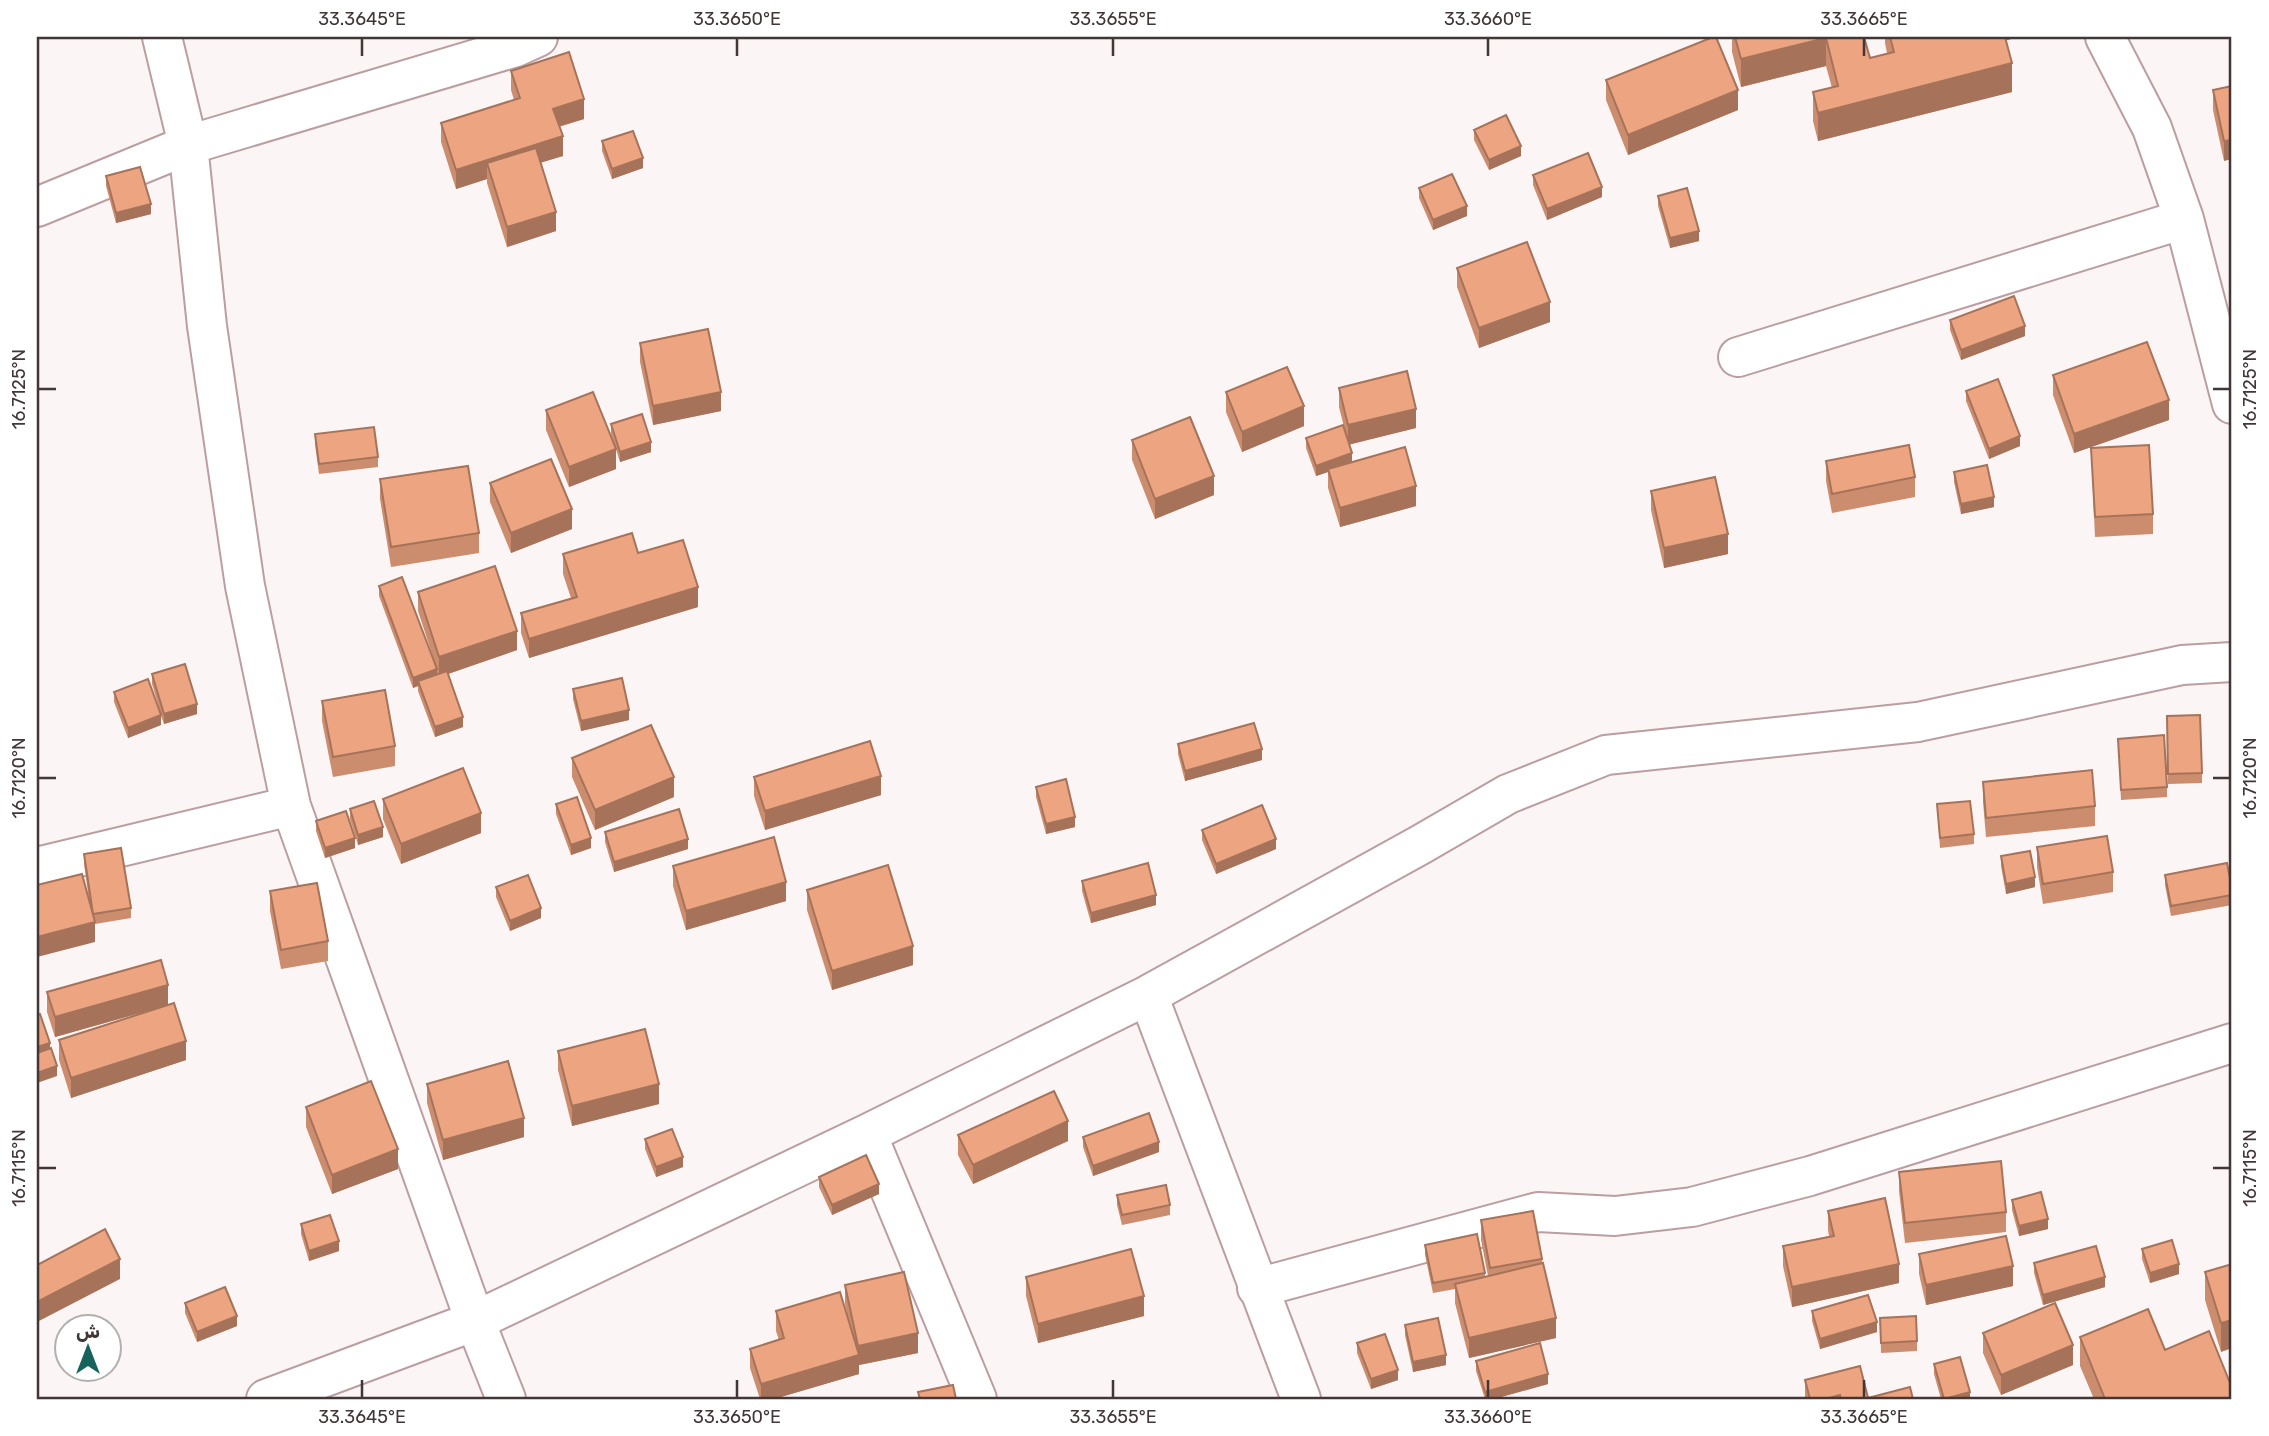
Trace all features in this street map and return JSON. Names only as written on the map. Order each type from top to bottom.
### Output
[{"type":"street","points":[[162,37],[188,145],[206,326],[245,586],[291,806],[475,1321],[506,1399]]},
{"type":"street","points":[[37,206],[188,145],[516,47],[538,37]]},
{"type":"street","points":[[2105,37],[2152,128],[2184,219],[2232,404]]},
{"type":"street","points":[[1738,357],[2184,219]]},
{"type":"street","points":[[266,1399],[475,1321],[867,1134],[1148,995],[1508,794],[1606,755],[1918,722],[2182,665],[2232,662]]},
{"type":"street","points":[[37,867],[291,806]]},
{"type":"street","points":[[1148,995],[1301,1399]]},
{"type":"street","points":[[1257,1288],[1538,1212],[1615,1216],[1692,1207],[1810,1176],[2232,1043]]},
{"type":"street","points":[[867,1134],[977,1399]]},
{"type":"building","points":[[1716,37],[1738,90],[1628,135],[1606,80]]},
{"type":"building","points":[[1735,37],[1864,37],[1870,58],[1894,52],[1890,37],[2005,37],[2012,63],[1818,113],[1813,92],[1838,86],[1826,38],[1741,59]]},
{"type":"building","points":[[569,52],[584,99],[553,109],[563,136],[456,170],[441,123],[520,98],[511,71]]},
{"type":"building","points":[[2232,86],[2232,140],[2224,141],[2213,90]]},
{"type":"building","points":[[1506,115],[1521,146],[1489,160],[1474,130]]},
{"type":"building","points":[[633,131],[643,158],[612,169],[602,141]]},
{"type":"building","points":[[536,148],[556,212],[507,227],[487,163]]},
{"type":"building","points":[[1588,153],[1602,187],[1547,209],[1533,175]]},
{"type":"building","points":[[140,167],[151,204],[116,213],[106,176]]},
{"type":"building","points":[[1452,174],[1467,206],[1433,220],[1419,188]]},
{"type":"building","points":[[1687,188],[1699,231],[1670,238],[1658,196]]},
{"type":"building","points":[[1527,242],[1550,302],[1479,328],[1457,268]]},
{"type":"building","points":[[2014,296],[2025,326],[1961,350],[1950,320]]},
{"type":"building","points":[[708,329],[721,392],[653,406],[640,343]]},
{"type":"building","points":[[2147,342],[2169,400],[2074,434],[2053,375]]},
{"type":"building","points":[[1287,367],[1304,406],[1242,432],[1226,392]]},
{"type":"building","points":[[1407,371],[1416,409],[1348,425],[1339,388]]},
{"type":"building","points":[[1998,379],[2020,436],[1989,449],[1966,391]]},
{"type":"building","points":[[593,392],[616,449],[569,467],[546,410]]},
{"type":"building","points":[[642,414],[651,442],[620,452],[611,424]]},
{"type":"building","points":[[1190,417],[1214,476],[1155,499],[1132,440]]},
{"type":"building","points":[[1343,425],[1352,453],[1316,466],[1306,438]]},
{"type":"building","points":[[374,427],[378,457],[319,464],[315,434]]},
{"type":"building","points":[[1909,445],[1915,477],[1832,494],[1826,461]]},
{"type":"building","points":[[2149,445],[2153,514],[2095,517],[2091,448]]},
{"type":"building","points":[[1405,447],[1416,486],[1340,508],[1328,469]]},
{"type":"building","points":[[551,459],[572,509],[511,533],[490,483]]},
{"type":"building","points":[[1987,465],[1994,497],[1961,504],[1954,472]]},
{"type":"building","points":[[468,466],[479,533],[391,547],[380,479]]},
{"type":"building","points":[[1715,477],[1728,534],[1664,548],[1651,491]]},
{"type":"building","points":[[632,533],[638,553],[683,540],[698,587],[529,639],[521,613],[577,597],[563,554]]},
{"type":"building","points":[[495,566],[517,631],[439,657],[418,592]]},
{"type":"building","points":[[402,577],[437,669],[413,678],[379,586]]},
{"type":"building","points":[[185,664],[197,704],[164,714],[152,674]]},
{"type":"building","points":[[447,671],[463,717],[435,727],[418,681]]},
{"type":"building","points":[[622,678],[629,710],[581,721],[573,689]]},
{"type":"building","points":[[148,679],[161,715],[128,728],[114,692]]},
{"type":"building","points":[[385,690],[395,746],[333,757],[322,701]]},
{"type":"building","points":[[2200,715],[2202,773],[2168,774],[2167,716]]},
{"type":"building","points":[[1254,723],[1262,749],[1185,771],[1178,744]]},
{"type":"building","points":[[651,725],[674,777],[595,810],[572,758]]},
{"type":"building","points":[[2164,735],[2167,787],[2121,790],[2118,739]]},
{"type":"building","points":[[870,741],[881,776],[765,811],[754,777]]},
{"type":"building","points":[[463,768],[481,813],[401,844],[383,799]]},
{"type":"building","points":[[2092,770],[2095,806],[1986,818],[1983,782]]},
{"type":"building","points":[[1066,779],[1075,817],[1046,824],[1036,787]]},
{"type":"building","points":[[577,797],[591,838],[571,845],[556,804]]},
{"type":"building","points":[[374,801],[383,827],[358,835],[350,809]]},
{"type":"building","points":[[1970,801],[1974,834],[1940,838],[1937,804]]},
{"type":"building","points":[[1262,805],[1276,839],[1216,864],[1202,830]]},
{"type":"building","points":[[679,809],[688,839],[614,862],[605,832]]},
{"type":"building","points":[[346,811],[355,838],[325,848],[316,821]]},
{"type":"building","points":[[2107,836],[2113,872],[2043,884],[2037,847]]},
{"type":"building","points":[[774,837],[786,882],[686,911],[673,866]]},
{"type":"building","points":[[121,848],[131,908],[93,914],[84,854]]},
{"type":"building","points":[[2030,851],[2035,877],[2006,884],[2001,856]]},
{"type":"building","points":[[1148,863],[1156,895],[1091,913],[1082,881]]},
{"type":"building","points":[[2227,863],[2232,895],[2171,906],[2165,875]]},
{"type":"building","points":[[888,865],[913,946],[832,971],[807,890]]},
{"type":"building","points":[[82,874],[95,922],[37,937],[37,885]]},
{"type":"building","points":[[528,875],[541,908],[510,921],[496,887]]},
{"type":"building","points":[[317,883],[328,941],[281,950],[270,891]]},
{"type":"building","points":[[161,960],[168,985],[55,1017],[47,992]]},
{"type":"building","points":[[174,1003],[186,1041],[71,1078],[59,1040]]},
{"type":"building","points":[[40,1014],[50,1043],[37,1047],[37,1015]]},
{"type":"building","points":[[645,1029],[659,1084],[572,1106],[558,1051]]},
{"type":"building","points":[[51,1048],[57,1066],[37,1073],[37,1053]]},
{"type":"building","points":[[508,1061],[524,1118],[443,1140],[427,1084]]},
{"type":"building","points":[[371,1081],[398,1149],[332,1175],[306,1107]]},
{"type":"building","points":[[1054,1091],[1068,1121],[973,1165],[958,1135]]},
{"type":"building","points":[[1149,1113],[1159,1142],[1093,1166],[1083,1137]]},
{"type":"building","points":[[672,1129],[683,1157],[656,1167],[645,1139]]},
{"type":"building","points":[[866,1155],[879,1184],[832,1205],[819,1177]]},
{"type":"building","points":[[2001,1161],[2006,1212],[1905,1223],[1899,1172]]},
{"type":"building","points":[[1166,1185],[1170,1205],[1122,1215],[1117,1195]]},
{"type":"building","points":[[2041,1192],[2048,1219],[2019,1226],[2012,1200]]},
{"type":"building","points":[[1885,1198],[1899,1264],[1792,1287],[1783,1246],[1834,1236],[1828,1211]]},
{"type":"building","points":[[1533,1211],[1542,1259],[1490,1268],[1481,1220]]},
{"type":"building","points":[[330,1215],[339,1241],[309,1251],[301,1224]]},
{"type":"building","points":[[105,1229],[120,1259],[37,1302],[37,1265]]},
{"type":"building","points":[[1477,1234],[1485,1273],[1433,1283],[1425,1245]]},
{"type":"building","points":[[2006,1236],[2013,1266],[1926,1285],[1919,1254]]},
{"type":"building","points":[[2172,1240],[2179,1264],[2150,1273],[2142,1249]]},
{"type":"building","points":[[2096,1246],[2105,1277],[2043,1295],[2034,1263]]},
{"type":"building","points":[[1131,1249],[1144,1296],[1038,1324],[1026,1277]]},
{"type":"building","points":[[1543,1263],[1556,1318],[1469,1338],[1455,1284]]},
{"type":"building","points":[[2232,1264],[2232,1320],[2221,1323],[2205,1272]]},
{"type":"building","points":[[904,1272],[918,1333],[858,1346],[845,1285]]},
{"type":"building","points":[[225,1287],[237,1316],[197,1332],[185,1303]]},
{"type":"building","points":[[840,1292],[859,1355],[761,1384],[750,1349],[784,1338],[776,1311]]},
{"type":"building","points":[[1868,1295],[1877,1322],[1820,1339],[1812,1311]]},
{"type":"building","points":[[2055,1303],[2073,1345],[2001,1375],[1983,1333]]},
{"type":"building","points":[[2148,1309],[2165,1350],[2209,1331],[2232,1388],[2232,1399],[2105,1399],[2080,1337]]},
{"type":"building","points":[[1916,1316],[1917,1341],[1881,1343],[1880,1318]]},
{"type":"building","points":[[1438,1318],[1446,1355],[1413,1362],[1405,1325]]},
{"type":"building","points":[[1385,1334],[1398,1370],[1371,1379],[1357,1343]]},
{"type":"building","points":[[1540,1343],[1548,1374],[1485,1392],[1476,1361]]},
{"type":"building","points":[[1960,1357],[1970,1392],[1944,1399],[1934,1364]]},
{"type":"building","points":[[1860,1366],[1868,1398],[1910,1387],[1913,1399],[1841,1399],[1840,1395],[1810,1399],[1805,1380]]},
{"type":"building","points":[[953,1385],[956,1399],[920,1399],[918,1392]]}]
